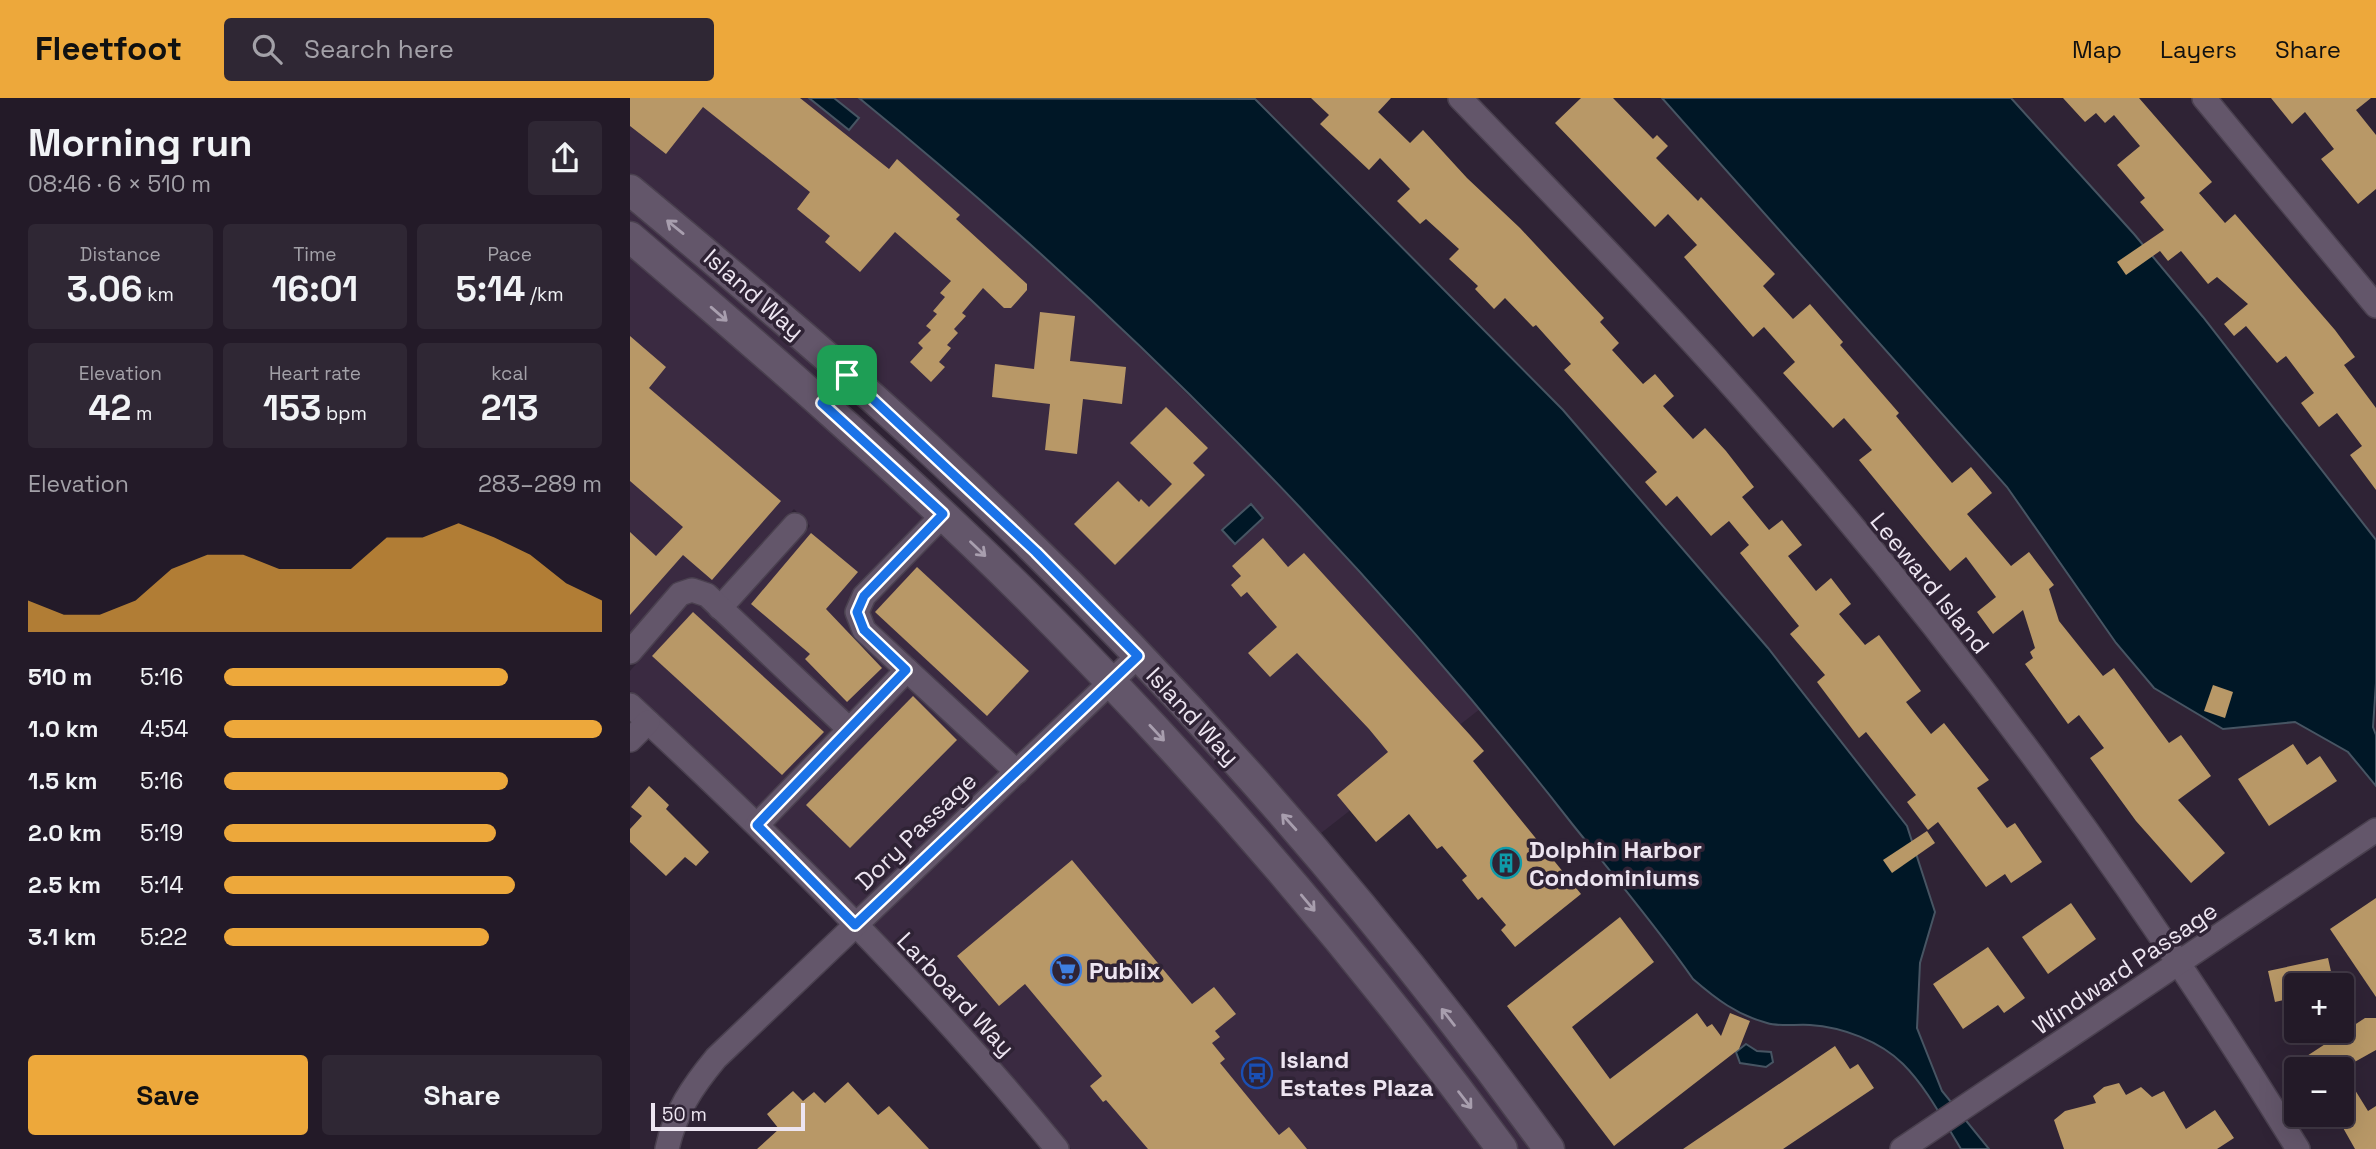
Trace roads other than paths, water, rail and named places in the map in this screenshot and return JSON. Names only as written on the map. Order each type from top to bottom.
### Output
[{"type":"street","name":"Leeward Island","points":[[1460,98],[1621,264],[1761,419],[1916,603],[2052,781],[2178,963],[2298,1149]]},
{"type":"street","points":[[2204,98],[2376,306]]},
{"type":"street","name":"Island Way","points":[[630,190],[847,375],[1036,552],[1138,656],[1328,866],[1487,1066],[1549,1149]]},
{"type":"street","name":"Island Way","points":[[630,237],[822,403],[943,514],[1111,683],[1294,887],[1502,1149]]},
{"type":"street","points":[[822,403],[847,375]]},
{"type":"street","points":[[943,514],[864,596],[857,612],[864,630],[1017,772]]},
{"type":"street","points":[[720,608],[795,525]]},
{"type":"street","points":[[630,652],[680,594],[692,590],[707,595],[849,729]]},
{"type":"street","name":"Dory Passage","points":[[667,1149],[672,1127],[689,1091],[716,1058],[1138,656]]},
{"type":"street","points":[[757,825],[906,670]]},
{"type":"street","name":"Larboard Way","points":[[630,705],[757,825],[908,977],[1057,1149]]},
{"type":"street","points":[[630,740],[648,722]]},
{"type":"street","name":"Windward Passage","points":[[1902,1149],[2376,830]]},
{"type":"water","points":[[809,98],[834,98],[859,118],[849,130]]},
{"type":"water","points":[[859,98],[1255,99],[1563,410],[1768,648],[1907,826],[1935,912],[1920,963],[1917,1028],[1942,1091],[1989,1149],[1961,1149],[1920,1083],[1903,1064],[1883,1048],[1835,1029],[1810,1025],[1777,1025],[1756,1020],[1727,1006],[1693,979],[1635,901],[1493,726],[1411,629],[1325,534],[1146,352],[1052,264]]},
{"type":"water","points":[[1662,98],[2011,98],[2134,234],[2203,317],[2376,540],[2376,683],[2373,727],[2376,735],[2376,786],[2348,752],[2295,722],[2223,729],[2154,688],[2116,643],[2007,487]]},
{"type":"water","points":[[1251,504],[1263,518],[1235,544],[1222,530]]},
{"type":"water","points":[[1746,1044],[1757,1051],[1771,1052],[1773,1062],[1766,1067],[1740,1063],[1736,1052]]},
{"type":"place","name":"Dolphin Harbor Condominiums","points":[[1506,863]]},
{"type":"place","name":"Publix","points":[[1066,970]]},
{"type":"place","name":"Island Estates Plaza","points":[[1257,1073]]}]
